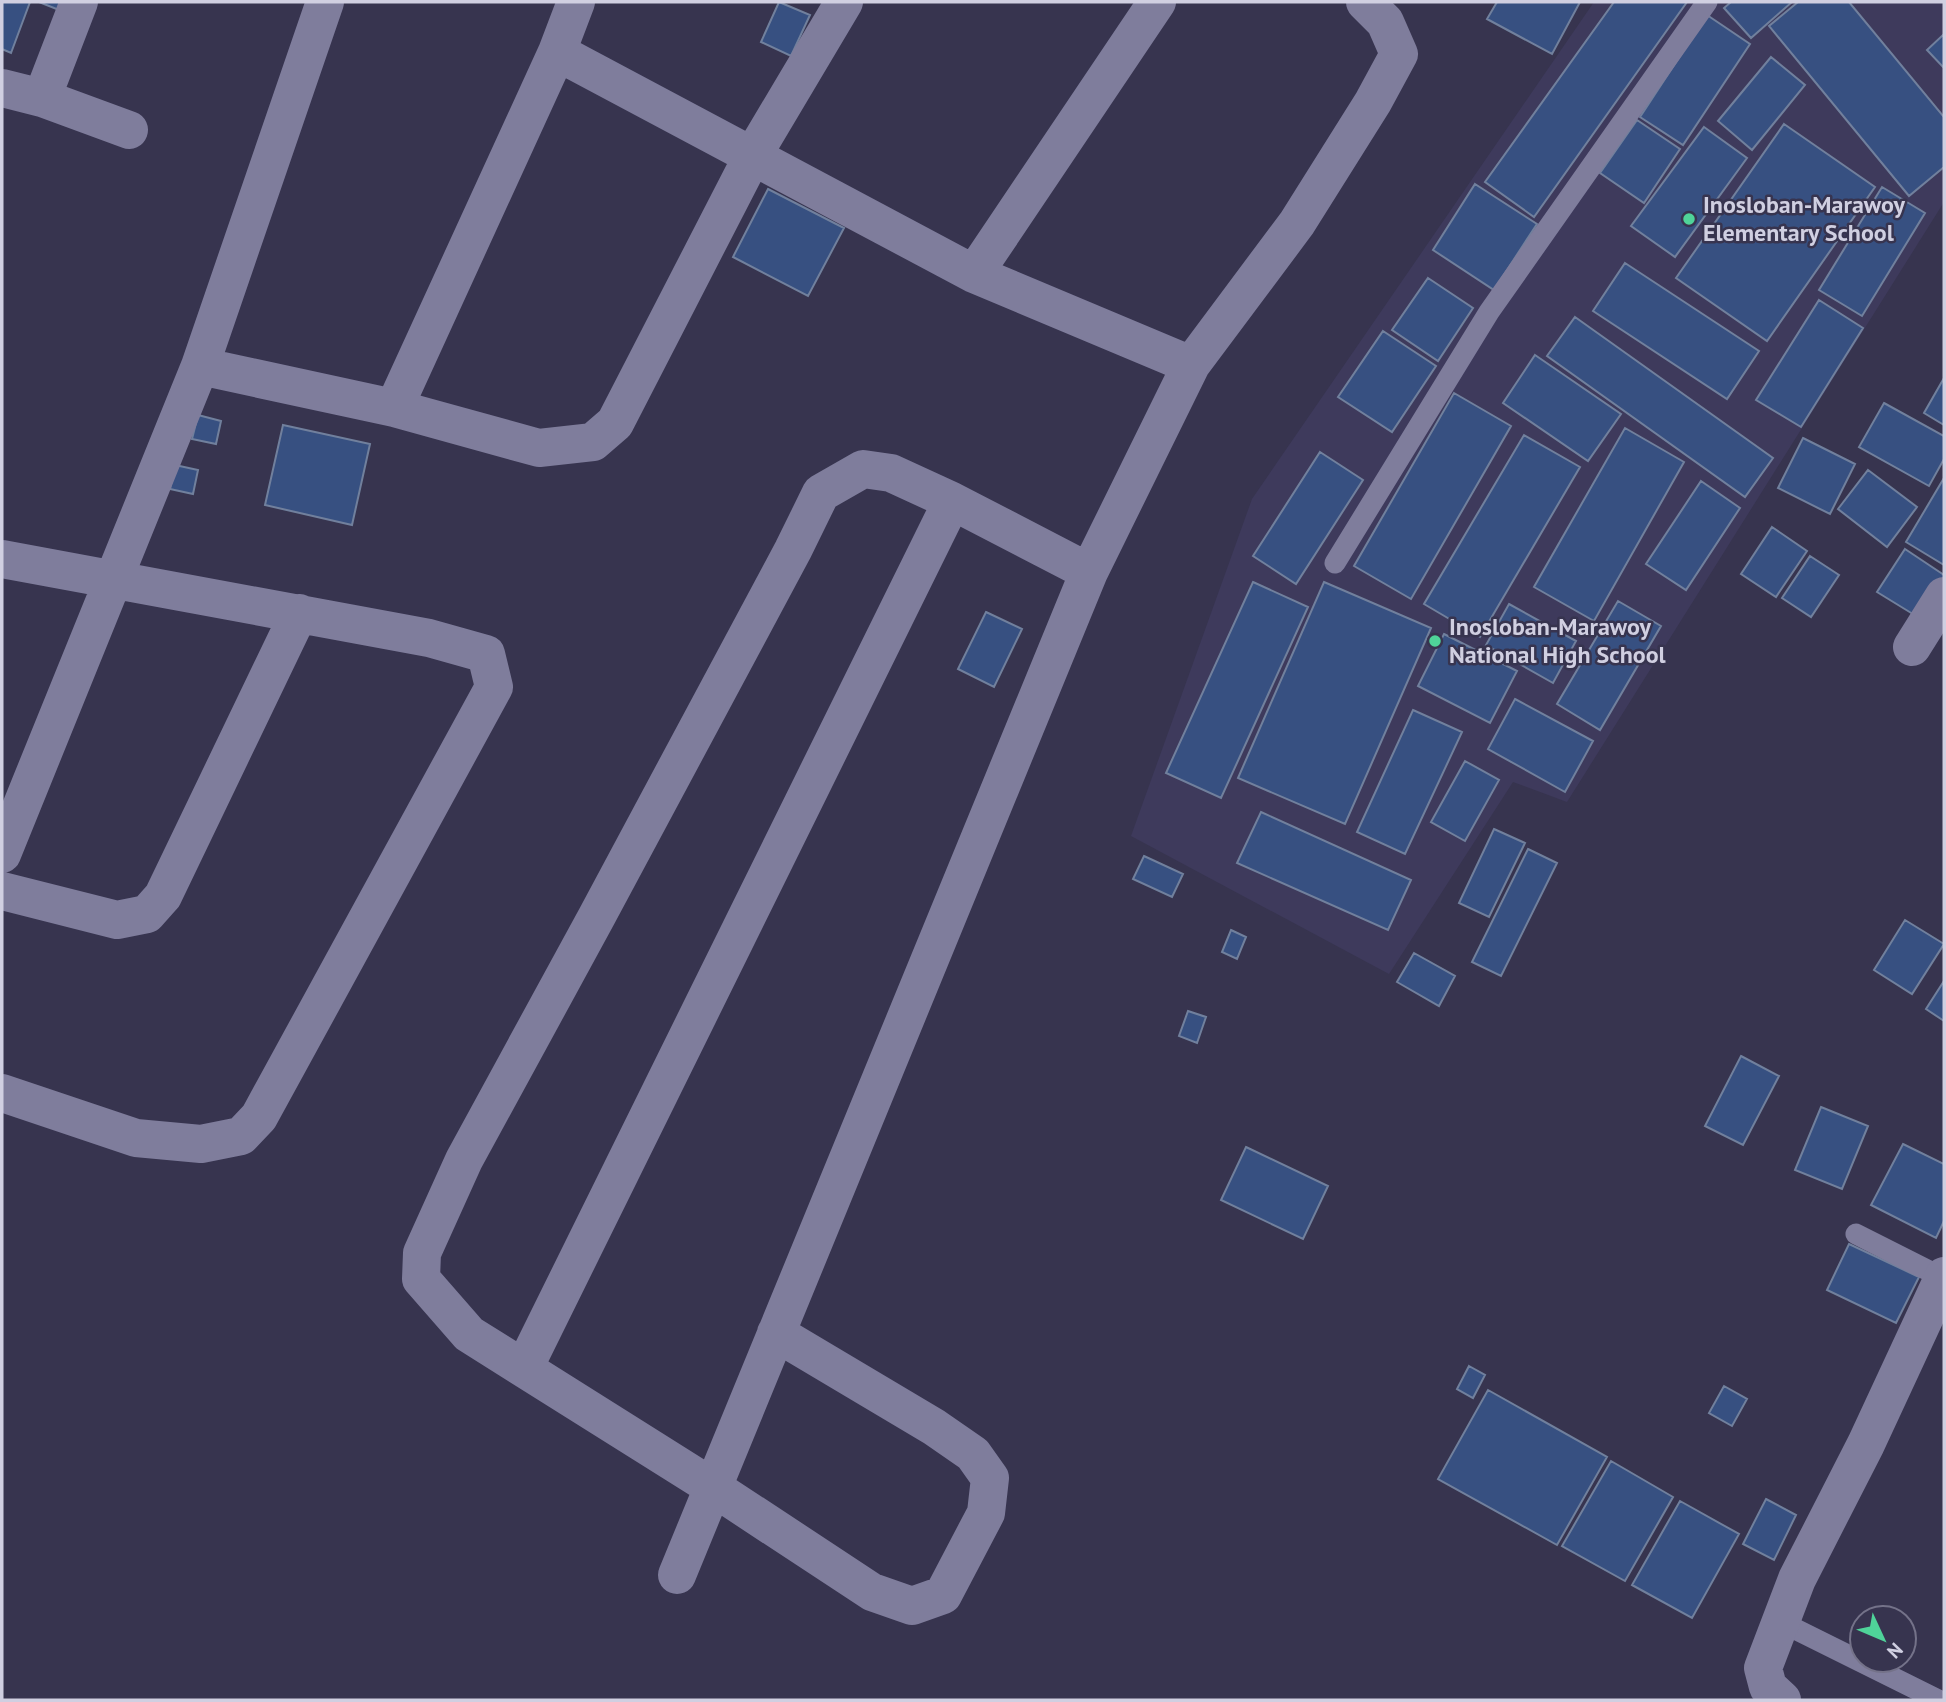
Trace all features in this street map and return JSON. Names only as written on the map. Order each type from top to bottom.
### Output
[{"type":"street","points":[[42,98],[79,2]]},
{"type":"street","points":[[2,854],[200,366],[325,2]]},
{"type":"street","points":[[394,408],[557,52],[576,2]]},
{"type":"street","points":[[200,366],[394,408],[539,448],[593,442],[615,423],[753,155],[844,2]]},
{"type":"street","points":[[974,274],[1157,2]]},
{"type":"street","points":[[677,1575],[1089,572],[1191,365],[1297,223],[1374,102],[1399,54],[1385,22],[1365,2]]},
{"type":"street","points":[[557,52],[974,274],[1191,365]]},
{"type":"street","points":[[2,88],[42,98],[130,130]]},
{"type":"street","points":[[776,1333],[934,1427],[973,1454],[990,1478],[986,1513],[943,1595],[912,1606],[872,1592],[714,1488],[469,1334],[421,1279],[422,1253],[464,1160],[617,880],[821,493],[863,469],[891,473],[952,501],[1089,572]]},
{"type":"street","points":[[524,1368],[952,501]]},
{"type":"street","points":[[2,559],[429,638],[486,654],[494,687],[259,1116],[241,1136],[201,1144],[136,1139],[2,1093]]},
{"type":"street","points":[[1912,647],[1944,596]]},
{"type":"street","points":[[2,891],[117,920],[147,914],[163,897],[299,613]]},
{"type":"street","points":[[1782,1700],[1768,1687],[1763,1668],[1797,1579],[1866,1444],[1944,1277]]},
{"type":"lane","points":[[1335,563],[1489,312],[1707,2]]},
{"type":"lane","points":[[1856,1234],[1944,1277]]},
{"type":"lane","points":[[1781,1622],[1938,1700]]},
{"type":"shaded area","name":"Inosloban-Marawoy National High School","points":[[1594,2],[1944,2],[1944,202],[1567,802],[1513,782],[1389,974],[1131,836],[1252,499]]},
{"type":"building","points":[[2,2],[30,2],[11,53],[2,49]]},
{"type":"building","points":[[39,2],[68,2],[64,12]]},
{"type":"building","points":[[779,2],[810,15],[791,56],[761,42]]},
{"type":"building","points":[[1497,2],[1580,2],[1552,54],[1487,19]]},
{"type":"building","points":[[1614,2],[1687,2],[1534,217],[1485,182]]},
{"type":"building","points":[[1731,2],[1792,2],[1751,38],[1724,8]]},
{"type":"building","points":[[1798,2],[1849,2],[1944,117],[1944,167],[1909,196],[1769,26]]},
{"type":"building","points":[[1707,15],[1750,44],[1683,145],[1640,117]]},
{"type":"building","points":[[1944,34],[1944,68],[1927,50]]},
{"type":"building","points":[[1771,57],[1805,85],[1752,150],[1718,121]]},
{"type":"building","points":[[1637,120],[1680,149],[1644,203],[1600,173]]},
{"type":"building","points":[[1784,124],[1875,187],[1767,341],[1676,278]]},
{"type":"building","points":[[1704,127],[1747,158],[1675,257],[1631,226]]},
{"type":"building","points":[[1475,184],[1537,224],[1494,290],[1433,250]]},
{"type":"building","points":[[1882,187],[1925,213],[1862,316],[1819,290]]},
{"type":"building","points":[[768,189],[844,228],[808,296],[733,257]]},
{"type":"building","points":[[1625,263],[1759,351],[1727,399],[1593,311]]},
{"type":"building","points":[[1428,278],[1473,308],[1438,361],[1392,330]]},
{"type":"building","points":[[1819,300],[1863,328],[1801,427],[1756,400]]},
{"type":"building","points":[[1575,317],[1773,458],[1745,497],[1547,356]]},
{"type":"building","points":[[1383,331],[1436,366],[1392,432],[1338,397]]},
{"type":"building","points":[[1535,355],[1621,414],[1588,461],[1503,403]]},
{"type":"building","points":[[1944,378],[1944,425],[1924,413]]},
{"type":"building","points":[[1454,393],[1511,426],[1411,599],[1354,566]]},
{"type":"building","points":[[1884,403],[1944,436],[1944,459],[1929,486],[1859,447]]},
{"type":"building","points":[[198,415],[221,421],[216,444],[192,439]]},
{"type":"building","points":[[283,425],[370,444],[352,525],[265,505]]},
{"type":"building","points":[[1625,428],[1684,462],[1594,621],[1534,587]]},
{"type":"building","points":[[1524,435],[1580,467],[1480,637],[1424,604]]},
{"type":"building","points":[[1803,438],[1855,464],[1830,514],[1778,488]]},
{"type":"building","points":[[1320,452],[1363,480],[1296,584],[1253,556]]},
{"type":"building","points":[[175,465],[198,470],[193,494],[170,489]]},
{"type":"building","points":[[1868,470],[1917,507],[1887,547],[1838,509]]},
{"type":"building","points":[[1944,478],[1944,565],[1906,542]]},
{"type":"building","points":[[1701,481],[1740,508],[1686,590],[1646,564]]},
{"type":"building","points":[[1772,527],[1807,551],[1776,597],[1741,574]]},
{"type":"building","points":[[1905,549],[1944,575],[1944,583],[1921,619],[1877,592]]},
{"type":"building","points":[[1810,556],[1839,575],[1811,617],[1782,598]]},
{"type":"building","points":[[1253,582],[1308,607],[1221,798],[1166,773]]},
{"type":"building","points":[[1324,582],[1431,628],[1345,824],[1238,778]]},
{"type":"building","points":[[1618,601],[1661,626],[1600,730],[1557,704]]},
{"type":"building","points":[[1509,604],[1576,641],[1553,683],[1486,645]]},
{"type":"building","points":[[986,612],[1022,629],[994,687],[958,669]]},
{"type":"building","points":[[1444,634],[1517,671],[1490,723],[1418,686]]},
{"type":"building","points":[[1515,699],[1593,741],[1565,792],[1488,749]]},
{"type":"building","points":[[1413,710],[1462,732],[1405,854],[1357,832]]},
{"type":"building","points":[[1465,761],[1499,780],[1465,841],[1431,822]]},
{"type":"building","points":[[1261,812],[1411,880],[1388,930],[1237,863]]},
{"type":"building","points":[[1494,829],[1525,843],[1489,917],[1459,903]]},
{"type":"building","points":[[1528,849],[1557,863],[1501,976],[1472,962]]},
{"type":"building","points":[[1144,856],[1183,874],[1172,897],[1133,879]]},
{"type":"building","points":[[1905,920],[1944,944],[1912,994],[1874,970]]},
{"type":"building","points":[[1231,930],[1246,937],[1237,959],[1222,952]]},
{"type":"building","points":[[1414,953],[1455,976],[1439,1006],[1397,982]]},
{"type":"building","points":[[1944,981],[1944,1021],[1926,1009]]},
{"type":"building","points":[[1188,1011],[1206,1017],[1197,1043],[1179,1036]]},
{"type":"building","points":[[1741,1056],[1779,1076],[1743,1145],[1705,1126]]},
{"type":"building","points":[[1821,1107],[1868,1126],[1842,1189],[1795,1170]]},
{"type":"building","points":[[1903,1144],[1944,1164],[1944,1221],[1936,1238],[1871,1205]]},
{"type":"building","points":[[1246,1147],[1328,1186],[1303,1239],[1221,1200]]},
{"type":"building","points":[[1849,1244],[1919,1277],[1896,1323],[1827,1290]]},
{"type":"building","points":[[1469,1366],[1485,1375],[1473,1398],[1457,1389]]},
{"type":"building","points":[[1724,1386],[1747,1399],[1732,1426],[1709,1413]]},
{"type":"building","points":[[1488,1390],[1607,1457],[1557,1545],[1438,1479]]},
{"type":"building","points":[[1611,1461],[1673,1497],[1625,1581],[1562,1546]]},
{"type":"building","points":[[1766,1499],[1796,1515],[1774,1560],[1743,1544]]},
{"type":"building","points":[[1680,1501],[1739,1534],[1692,1618],[1632,1585]]},
{"type":"place","name":"Inosloban-Marawoy Elementary School","points":[[1689,219]]},
{"type":"place","name":"Inosloban-Marawoy National High School","points":[[1435,641]]}]
